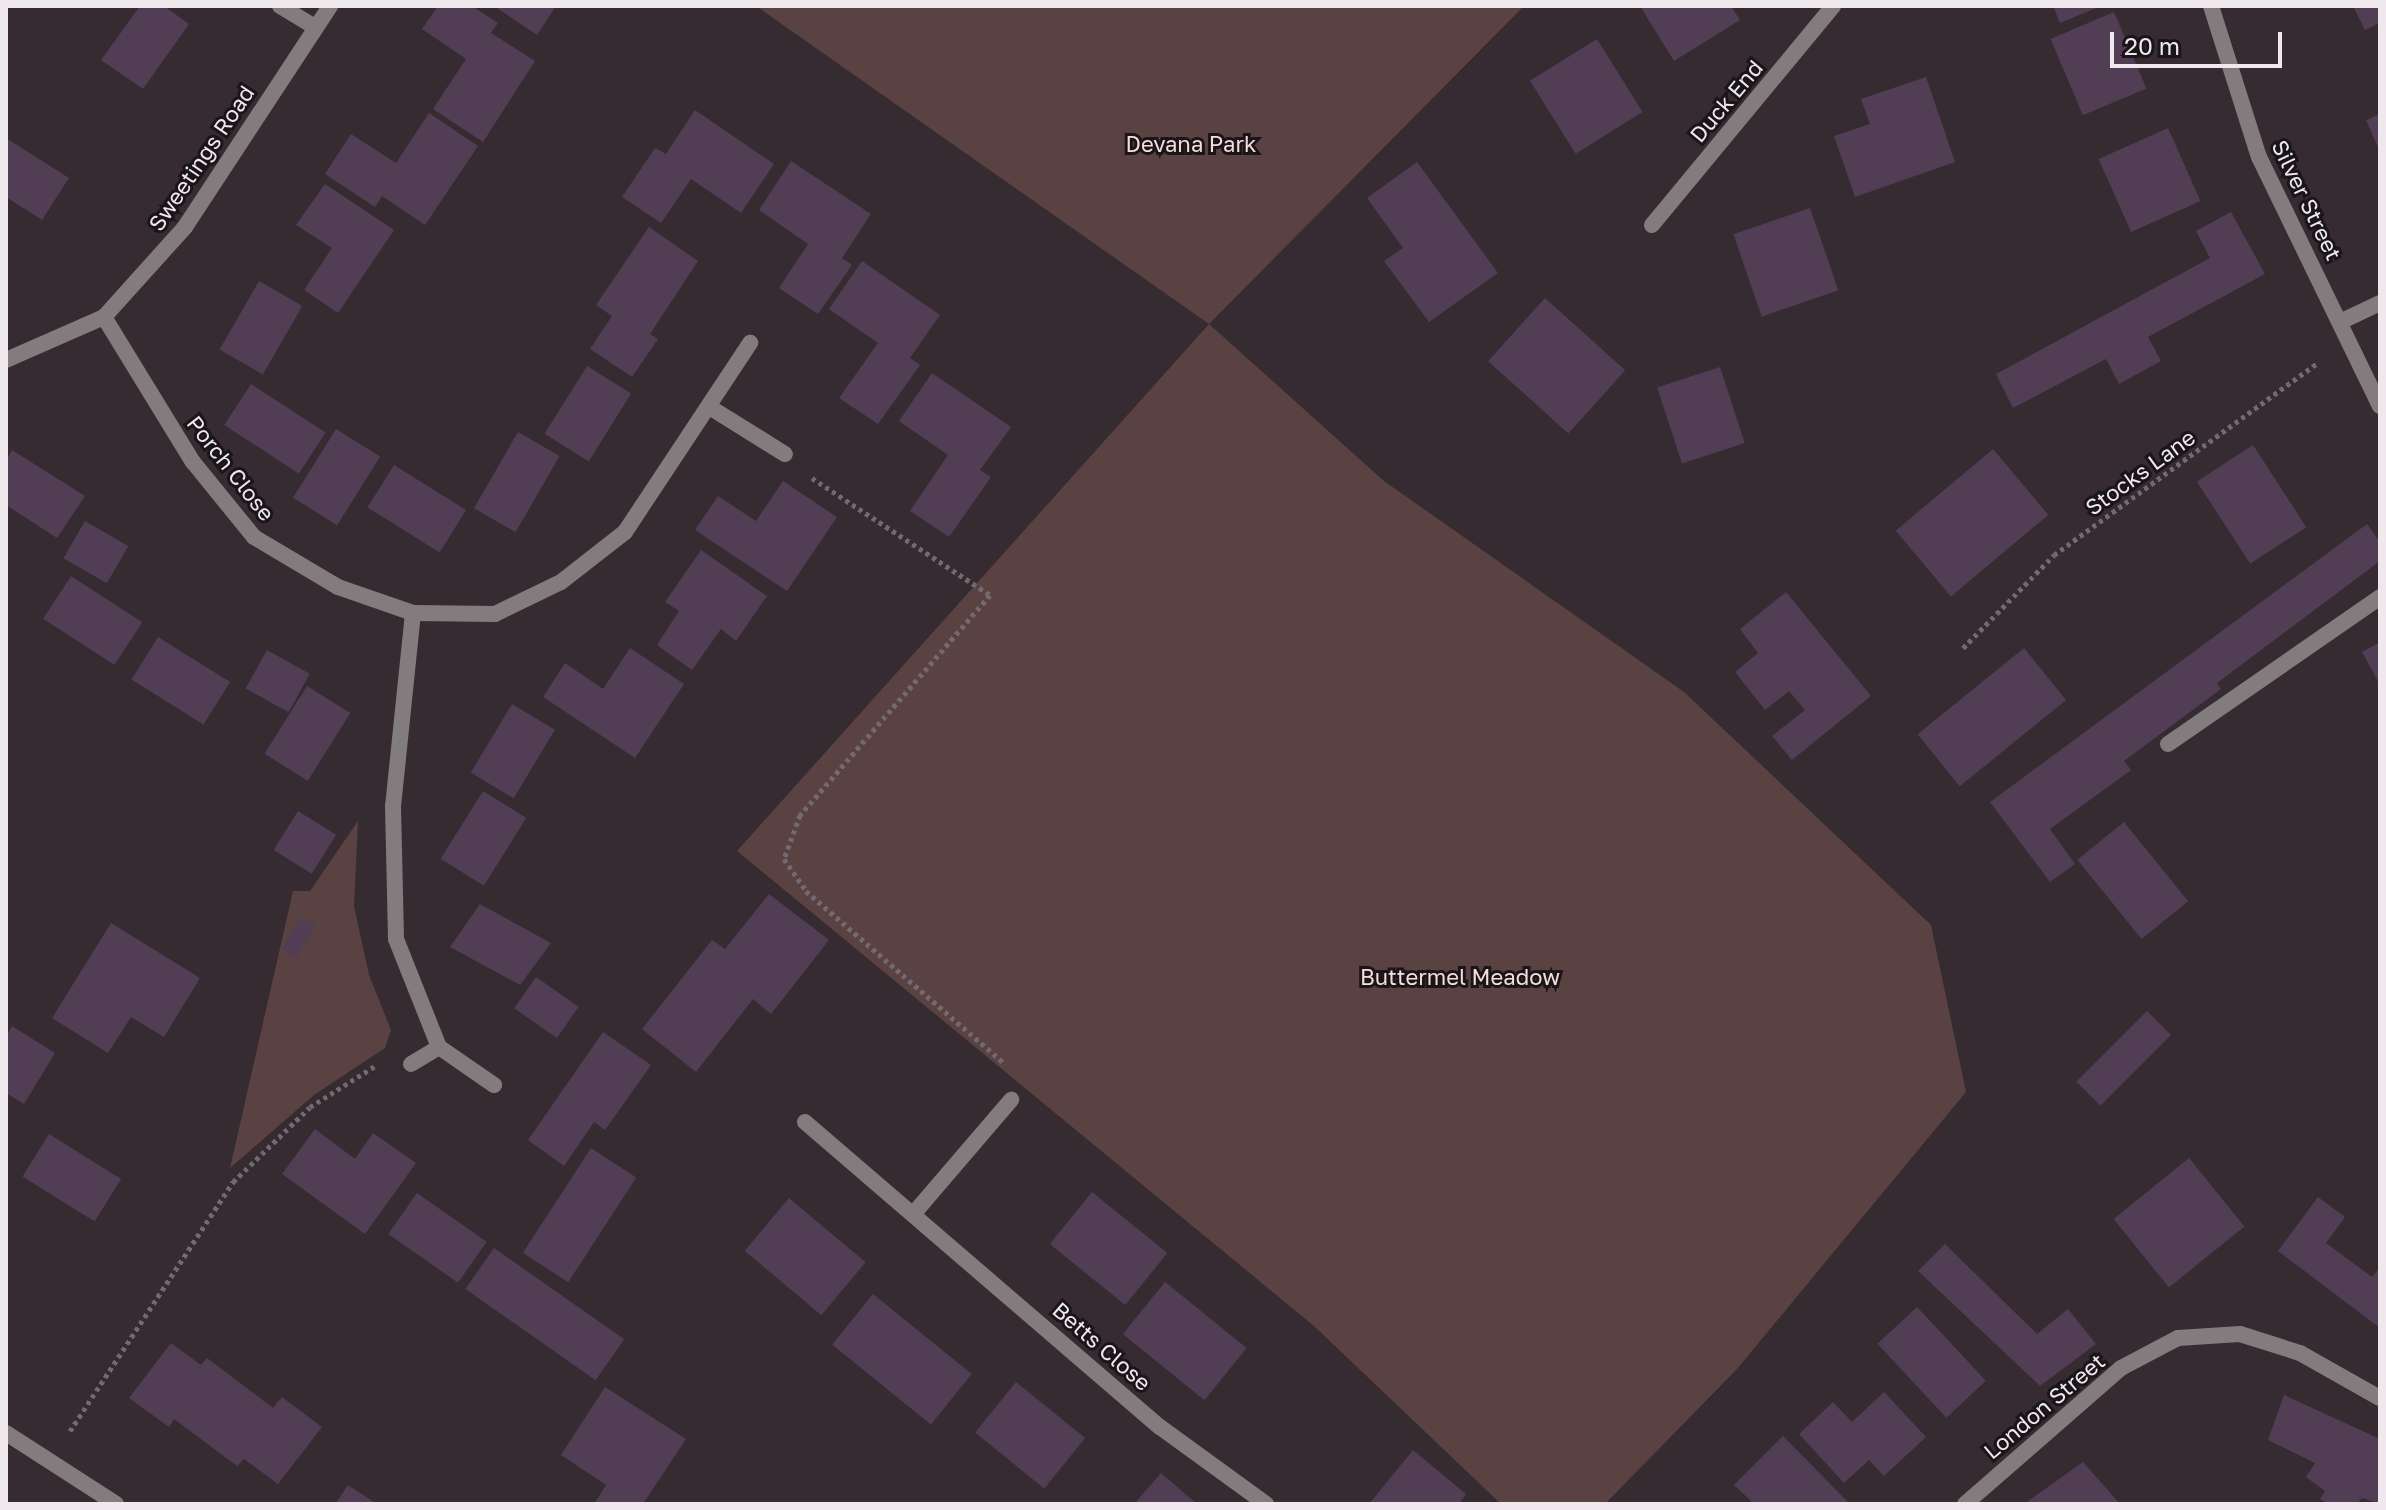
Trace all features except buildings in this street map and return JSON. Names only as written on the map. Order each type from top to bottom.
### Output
[{"type":"street","points":[[280,6],[315,27]]},
{"type":"street","name":"Sweetings Road","points":[[6,360],[104,317],[185,227],[330,6]]},
{"type":"street","name":"Duck End","points":[[1652,225],[1833,6]]},
{"type":"street","name":"Silver Street","points":[[2211,6],[2259,157],[2353,343],[2380,406]]},
{"type":"street","points":[[2342,321],[2380,303]]},
{"type":"street","name":"Porch Close","points":[[104,317],[193,462],[254,537],[338,587],[413,613],[495,614],[561,582],[625,532],[711,408],[750,343]]},
{"type":"street","points":[[711,408],[785,454]]},
{"type":"street","points":[[2168,744],[2380,597]]},
{"type":"street","points":[[413,613],[393,806],[396,939],[439,1047],[494,1085]]},
{"type":"street","points":[[411,1064],[439,1047]]},
{"type":"street","points":[[915,1212],[1011,1100]]},
{"type":"street","name":"Betts Close","points":[[805,1122],[915,1212],[1160,1427],[1266,1504]]},
{"type":"street","name":"London Street","points":[[1965,1504],[2121,1368],[2178,1338],[2240,1334],[2300,1353],[2380,1398]]},
{"type":"street","points":[[6,1433],[51,1459],[116,1504]]},
{"type":"path","name":"Stocks Lane","points":[[1963,648],[2054,555],[2302,372],[2353,343]]},
{"type":"path","points":[[785,454],[990,595],[800,815],[784,859],[806,891],[1024,1081],[1011,1100]]},
{"type":"path","points":[[51,1459],[233,1182],[310,1107],[393,1055],[411,1064]]},
{"type":"green space","name":"Devana Park","points":[[756,6],[1524,6],[1209,324]]},
{"type":"green space","name":"Buttermel Meadow","points":[[1209,324],[1384,481],[1684,692],[1931,925],[1966,1092],[1737,1369],[1605,1504],[1501,1504],[1314,1326],[737,851]]},
{"type":"green space","points":[[358,821],[354,906],[369,975],[391,1030],[385,1048],[314,1095],[230,1168],[293,891],[310,891]]}]
